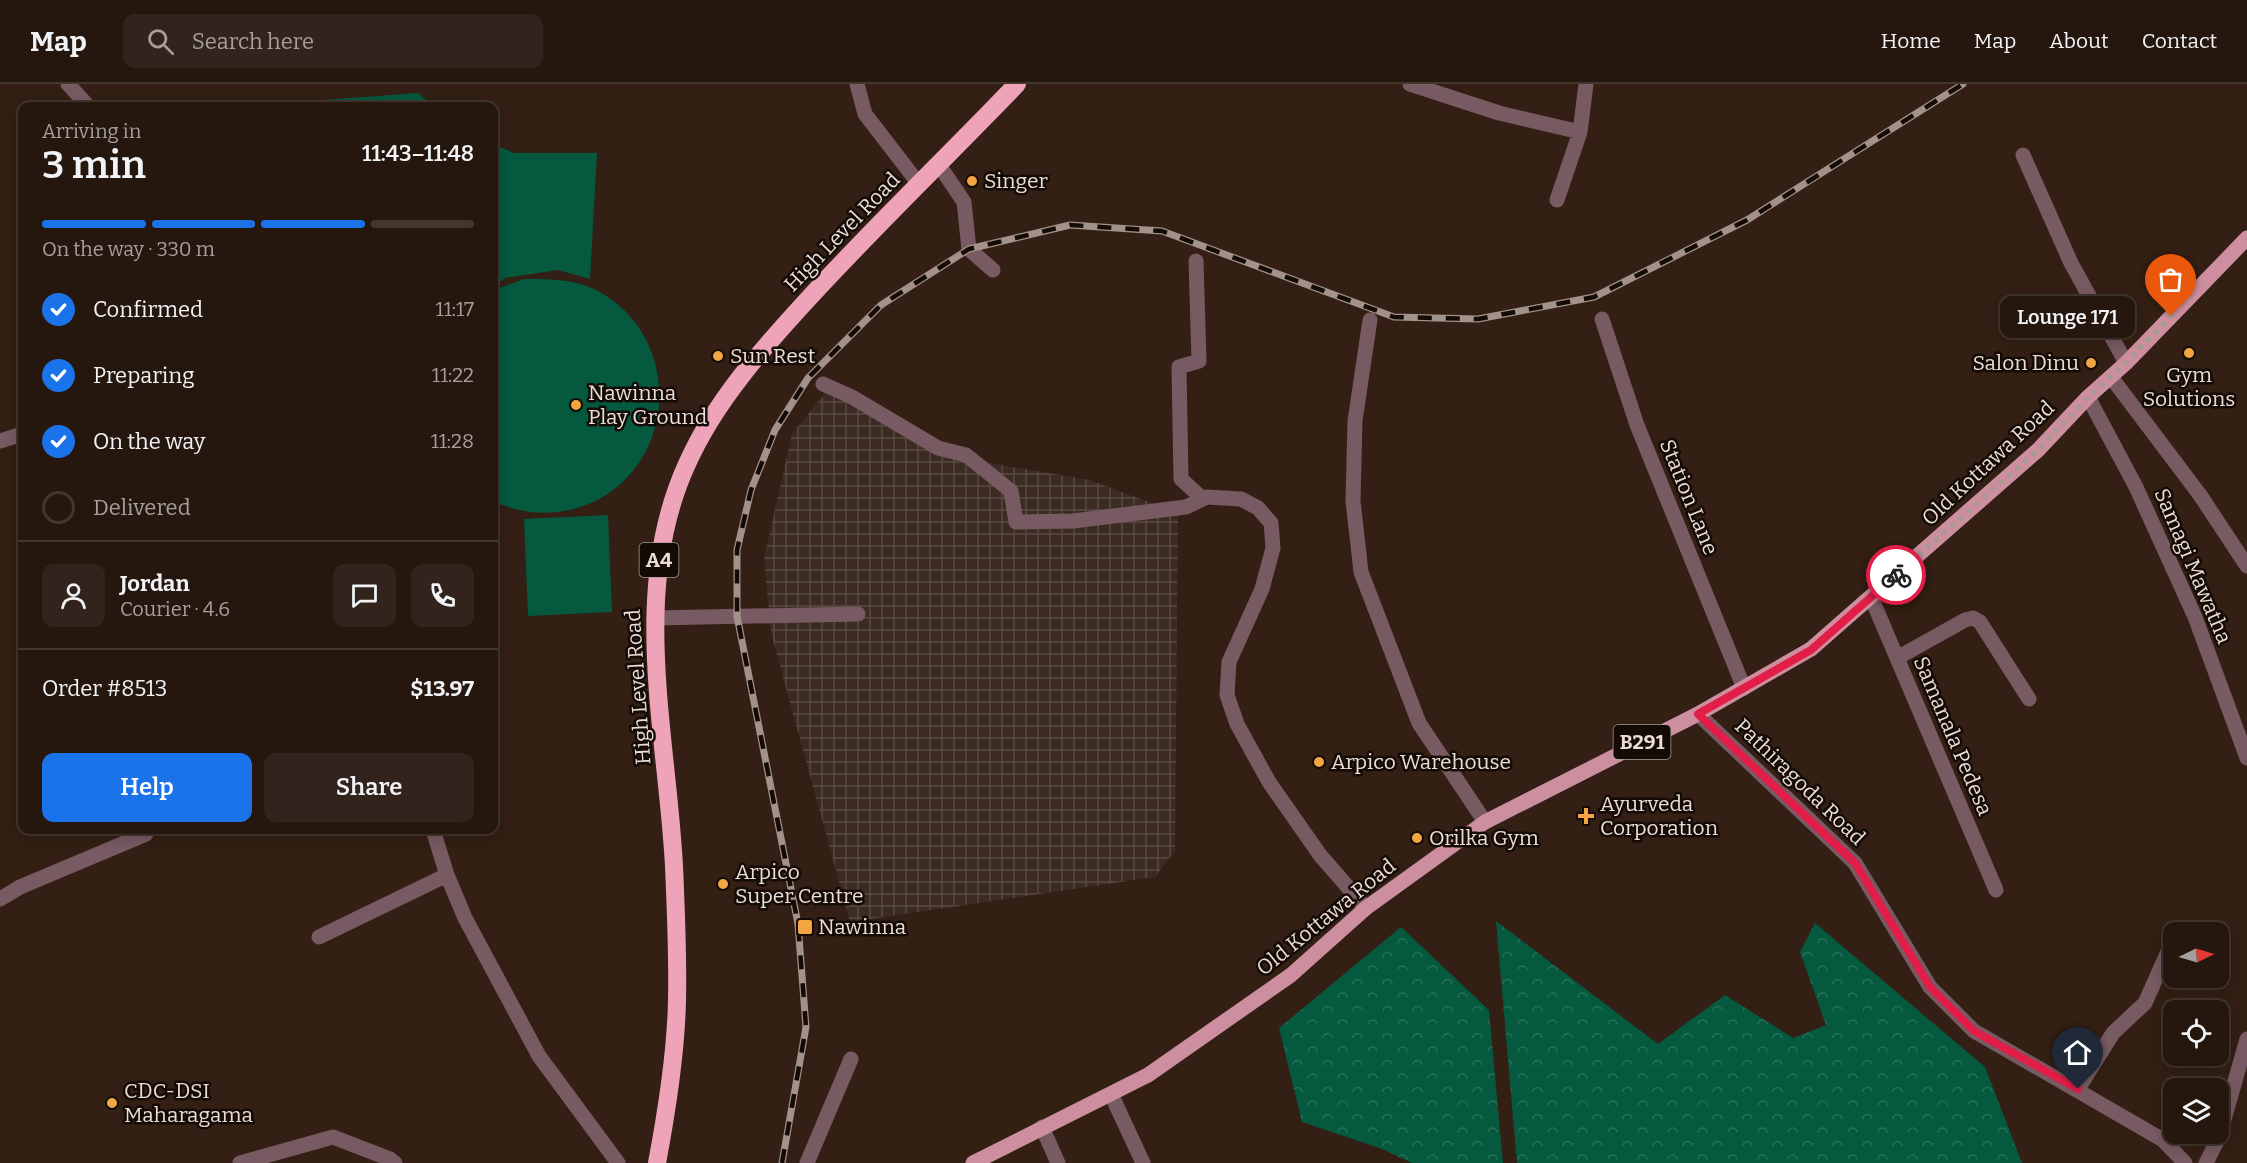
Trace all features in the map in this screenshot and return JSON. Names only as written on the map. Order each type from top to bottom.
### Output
[{"type":"highway","name":"High Level Road","points":[[657,1163],[669,1086],[677,1002],[674,865],[654,618],[658,565],[677,491],[687,464],[714,417],[755,357],[839,266],[1017,84]]},
{"type":"main road","name":"Old Kottawa Road","points":[[973,1163],[1148,1075],[1291,975],[1366,908],[1485,822],[1698,714],[1811,650],[2038,450],[2247,238]]},
{"type":"street","points":[[68,84],[84,102]]},
{"type":"street","points":[[857,84],[866,114],[919,184]]},
{"type":"street","points":[[1410,84],[1499,113],[1580,132]]},
{"type":"street","points":[[1557,200],[1580,132],[1586,84]]},
{"type":"street","points":[[2023,156],[2071,263],[2126,363]]},
{"type":"street","points":[[939,165],[964,202],[969,249],[993,270]]},
{"type":"street","points":[[1196,261],[1199,361],[1179,367],[1181,479],[1203,499]]},
{"type":"street","name":"Station Lane","points":[[1602,319],[1636,425],[1744,688]]},
{"type":"street","points":[[1370,320],[1355,433],[1353,501],[1361,572],[1419,723],[1485,822]]},
{"type":"street","points":[[2111,377],[2200,495],[2247,566]]},
{"type":"street","points":[[823,384],[852,397],[938,448],[966,455],[1011,491],[1016,522],[1073,520],[1186,507],[1207,497],[1241,499],[1258,508],[1271,523],[1273,548],[1262,589],[1229,662],[1227,695],[1237,724],[1269,782],[1320,855],[1366,908]]},
{"type":"street","name":"Samagi Mawatha","points":[[2088,397],[2136,487],[2195,617],[2247,756]]},
{"type":"street","points":[[0,441],[18,435]]},
{"type":"street","name":"Samanala Pedesa","points":[[1871,597],[1996,890]]},
{"type":"street","points":[[654,618],[858,614]]},
{"type":"street","points":[[1897,658],[1965,620],[1973,618],[1980,622],[2030,699]]},
{"type":"street","name":"Pathiragoda Road","points":[[1698,714],[1855,863],[1930,987],[1974,1031],[2163,1140],[2185,1163]]},
{"type":"street","points":[[0,899],[20,887],[146,834]]},
{"type":"street","points":[[434,834],[447,875],[465,918],[539,1056],[618,1163]]},
{"type":"street","points":[[319,937],[447,875]]},
{"type":"street","points":[[2078,1089],[2113,1033],[2145,1003],[2163,963]]},
{"type":"street","points":[[2206,1163],[2219,1137],[2247,1039]]},
{"type":"street","points":[[807,1163],[851,1059]]},
{"type":"street","points":[[1111,1094],[1143,1163]]},
{"type":"street","points":[[1042,1127],[1058,1163]]},
{"type":"street","points":[[240,1163],[333,1137],[390,1159],[394,1163]]},
{"type":"shaded area","points":[[827,391],[953,457],[1090,480],[1178,513],[1175,851],[1155,877],[850,922],[771,633],[764,558],[792,434]]},
{"type":"green space","points":[[418,93],[428,102],[296,102]]},
{"type":"green space","points":[[498,146],[514,153],[597,153],[590,279],[558,270],[505,278],[498,283]]},
{"type":"green space","name":"Nawinna Play Ground","points":[[524,279],[582,284],[600,292],[630,316],[649,346],[658,380],[658,415],[648,448],[628,476],[600,498],[564,511],[546,513],[528,512],[498,503],[498,289]]},
{"type":"green space","points":[[608,515],[612,612],[528,616],[524,519]]},
{"type":"green space","points":[[1496,921],[1658,1044],[1725,995],[1793,1038],[1826,1025],[1800,952],[1815,923],[1985,1067],[2022,1163],[1517,1163]]},
{"type":"green space","points":[[1401,927],[1489,1010],[1503,1163],[1412,1163],[1382,1149],[1302,1122],[1279,1028]]},
{"type":"railway","points":[[782,1163],[806,1027],[798,924],[737,616],[737,550],[751,490],[775,430],[808,378],[881,305],[969,249],[1070,225],[1162,231],[1394,317],[1478,319],[1594,297],[1747,220],[1963,84]]},
{"type":"way so far","points":[[1896,575],[2038,450],[2088,397],[2126,363],[2171,316]]},
{"type":"place","name":"Singer","points":[[972,181]]},
{"type":"place","name":"Lounge 171","points":[[2171,316]]},
{"type":"place","name":"Gym Solutions","points":[[2189,353]]},
{"type":"place","name":"Sun Rest","points":[[718,356]]},
{"type":"place","name":"Salon Dinu","points":[[2091,363]]},
{"type":"place","name":"Nawinna Play Ground","points":[[576,405]]},
{"type":"place","name":"Arpico Warehouse","points":[[1319,762]]},
{"type":"place","name":"Ayurveda Corporation","points":[[1586,816]]},
{"type":"place","name":"Orilka Gym","points":[[1417,838]]},
{"type":"place","name":"Arpico Super Centre","points":[[723,884]]},
{"type":"place","name":"Nawinna","points":[[805,927]]},
{"type":"place","name":"CDC-DSI Maharagama","points":[[112,1103]]},
{"type":"route","points":[[1896,575],[1811,650],[1698,714],[1855,863],[1930,987],[1974,1031],[2078,1089]]}]
